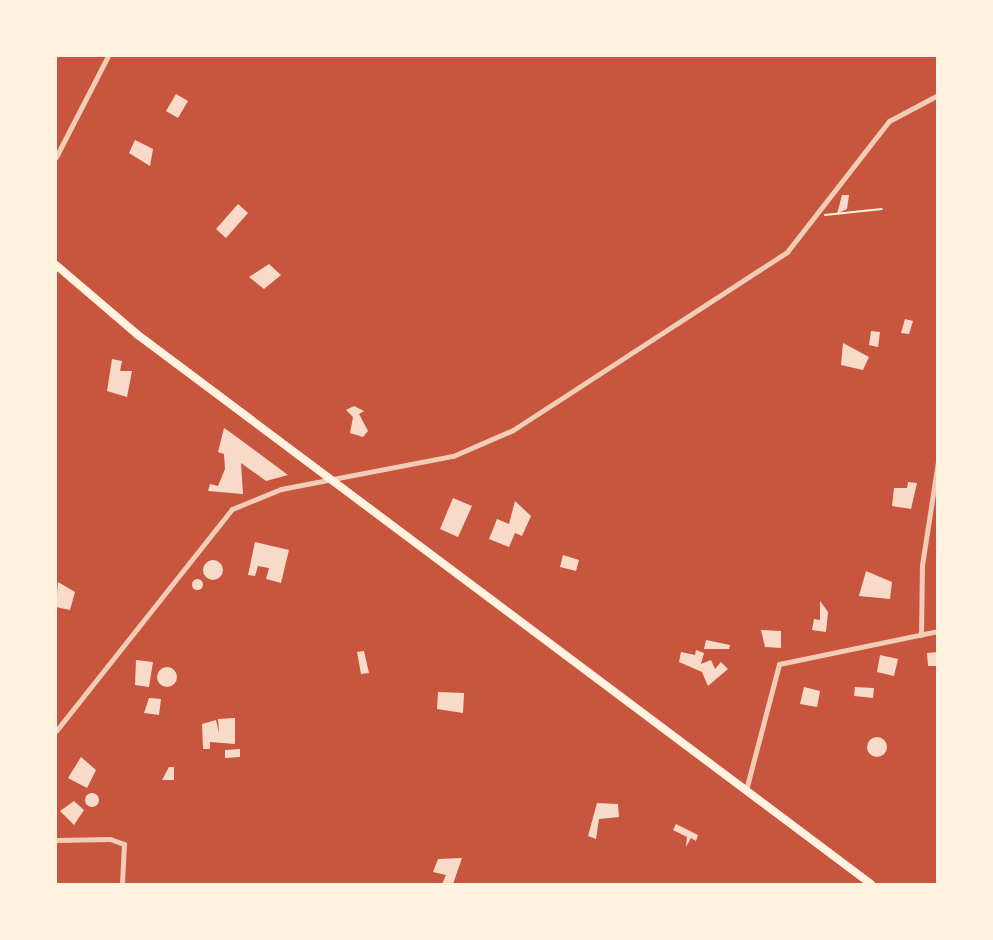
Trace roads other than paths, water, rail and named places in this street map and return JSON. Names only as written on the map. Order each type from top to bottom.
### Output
[{"type":"main road","points":[[56,265],[138,336],[331,478],[871,885]]},
{"type":"street","points":[[56,157],[108,56]]},
{"type":"street","points":[[56,731],[232,509],[252,498],[331,478],[453,456],[513,430],[765,268],[819,215],[889,121],[938,94]]},
{"type":"street","points":[[921,635],[922,565],[938,462]]},
{"type":"street","points":[[746,790],[779,664],[938,632]]},
{"type":"street","points":[[56,840],[110,839],[124,844],[122,885]]}]
